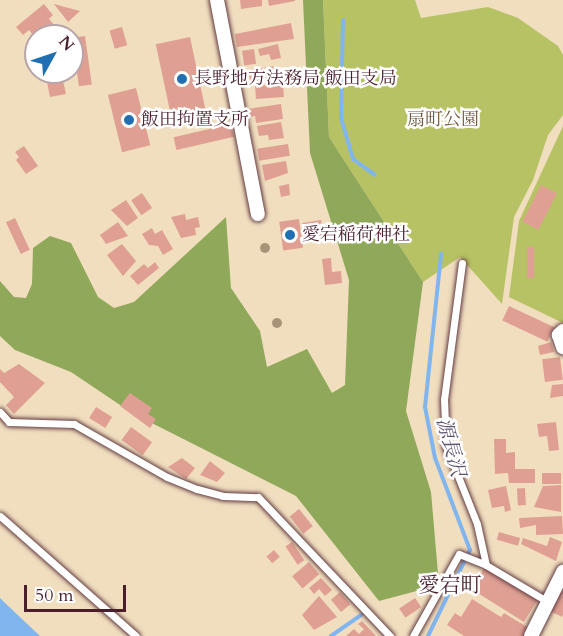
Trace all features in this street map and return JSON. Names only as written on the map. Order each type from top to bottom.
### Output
[{"type":"street","points":[[217,0],[258,214]]},
{"type":"street","points":[[563,331],[559,335],[563,347]]},
{"type":"street","points":[[531,636],[563,572]]},
{"type":"lane","points":[[462,263],[444,399],[446,446],[477,524],[486,565]]},
{"type":"lane","points":[[0,412],[9,422],[74,424],[167,477],[197,489],[223,496],[258,497],[390,636]]},
{"type":"lane","points":[[0,516],[136,636]]},
{"type":"lane","points":[[413,636],[460,554],[486,565],[548,602]]},
{"type":"green space","points":[[303,0],[323,0],[329,137],[423,282],[406,411],[431,492],[439,585],[379,601],[296,496],[132,413],[71,372],[15,350],[0,336],[0,281],[14,297],[26,298],[32,284],[33,248],[50,236],[71,243],[98,297],[114,308],[134,302],[226,217],[231,288],[260,331],[267,367],[307,349],[332,393],[345,385],[349,280],[310,153]]},
{"type":"green space","name":"扇町公園","points":[[323,0],[415,0],[421,18],[488,7],[518,18],[558,46],[563,55],[563,115],[548,135],[533,180],[514,217],[502,304],[460,257],[423,282],[329,137]]},
{"type":"green space","points":[[563,126],[563,323],[509,297],[519,221]]},
{"type":"water","points":[[0,598],[4,602],[40,636],[0,636]]},
{"type":"building","points":[[240,0],[262,0],[262,6],[241,9]]},
{"type":"building","points":[[268,0],[295,0],[295,1],[269,6]]},
{"type":"building","points":[[44,4],[53,15],[49,19],[53,24],[24,24],[23,35],[16,27]]},
{"type":"building","points":[[54,4],[80,11],[68,22]]},
{"type":"building","points":[[291,23],[294,39],[237,47],[235,34]]},
{"type":"building","points":[[122,27],[127,45],[115,49],[110,31]]},
{"type":"building","points":[[85,36],[92,85],[79,86],[79,84],[84,84]]},
{"type":"building","name":"長野地方法務局 飯田支局","points":[[190,37],[206,114],[172,122],[156,44]]},
{"type":"building","points":[[278,44],[281,58],[271,60],[269,54],[260,56],[258,49]]},
{"type":"building","points":[[254,49],[256,64],[244,66],[242,51]]},
{"type":"building","points":[[275,66],[277,79],[250,83],[248,70]]},
{"type":"building","points":[[47,84],[64,84],[66,94],[50,97]]},
{"type":"building","points":[[283,84],[284,97],[256,99],[255,86]]},
{"type":"building","name":"飯田拘置支所","points":[[136,88],[150,145],[122,152],[108,95]]},
{"type":"building","points":[[281,104],[283,119],[256,123],[255,116],[250,117],[248,109]]},
{"type":"building","points":[[281,122],[284,138],[269,140],[268,135],[259,136],[257,126]]},
{"type":"building","points":[[231,124],[234,137],[176,150],[174,137]]},
{"type":"building","points":[[288,144],[290,156],[259,161],[257,149]]},
{"type":"building","points":[[24,146],[38,166],[26,174],[16,160],[19,157],[15,152]]},
{"type":"building","points":[[286,161],[288,173],[265,181],[262,165]]},
{"type":"building","points":[[289,184],[290,195],[281,197],[279,186]]},
{"type":"building","points":[[541,185],[557,193],[538,230],[522,222]]},
{"type":"building","points":[[142,193],[152,208],[141,215],[131,200]]},
{"type":"building","points":[[126,200],[138,218],[127,226],[111,210]]},
{"type":"building","points":[[185,214],[186,220],[198,217],[200,227],[195,228],[196,235],[181,238],[171,217]]},
{"type":"building","points":[[15,218],[30,250],[21,254],[6,222]]},
{"type":"building","points":[[299,219],[303,248],[283,251],[279,222]]},
{"type":"building","points":[[321,220],[324,240],[305,243],[302,223]]},
{"type":"building","points":[[118,222],[128,236],[106,244],[100,235]]},
{"type":"building","points":[[152,228],[155,234],[162,230],[173,249],[163,255],[158,246],[149,245],[142,234]]},
{"type":"building","points":[[122,244],[136,261],[123,276],[107,255]]},
{"type":"building","points":[[527,247],[534,247],[534,278],[527,278]]},
{"type":"building","points":[[331,258],[332,272],[341,271],[342,283],[325,285],[322,259]]},
{"type":"building","points":[[155,262],[159,268],[138,285],[130,276],[144,264],[148,268]]},
{"type":"building","points":[[509,306],[554,327],[548,342],[502,321]]},
{"type":"building","points":[[551,342],[554,352],[540,355],[538,346]]},
{"type":"building","points":[[560,357],[563,380],[545,382],[542,359]]},
{"type":"building","points":[[19,364],[45,383],[14,414],[6,405],[14,397],[0,382],[0,369],[4,373]]},
{"type":"building","points":[[563,384],[563,396],[550,398],[552,385]]},
{"type":"building","points":[[130,393],[152,408],[148,414],[156,419],[150,428],[120,406]]},
{"type":"building","points":[[96,407],[112,417],[105,428],[89,418]]},
{"type":"building","points":[[556,422],[559,450],[549,451],[547,436],[539,437],[537,424]]},
{"type":"building","points":[[131,427],[152,442],[143,455],[122,440]]},
{"type":"building","points":[[494,439],[506,439],[506,453],[515,452],[515,469],[535,469],[535,483],[509,483],[508,473],[495,474]]},
{"type":"building","points":[[182,458],[195,468],[186,479],[168,467]]},
{"type":"building","points":[[210,461],[225,473],[217,482],[200,475]]},
{"type":"building","points":[[542,473],[561,473],[561,484],[542,484]]},
{"type":"building","points":[[561,485],[561,512],[534,507],[543,486]]},
{"type":"building","points":[[506,486],[511,510],[505,512],[504,506],[492,508],[488,490]]},
{"type":"building","points":[[517,488],[525,488],[526,505],[518,505]]},
{"type":"building","points":[[299,509],[313,526],[304,534],[290,517]]},
{"type":"building","points":[[562,516],[563,534],[536,535],[536,525],[520,528],[519,518]]},
{"type":"building","points":[[499,532],[520,538],[518,546],[497,540]]},
{"type":"building","points":[[550,537],[562,542],[556,561],[521,544],[523,538],[547,546]]},
{"type":"building","points":[[292,542],[304,560],[298,565],[285,546]]},
{"type":"building","points":[[274,550],[280,557],[272,563],[266,557]]},
{"type":"building","points":[[309,562],[319,574],[302,588],[292,576]]},
{"type":"building","points":[[485,567],[538,600],[524,622],[471,589]]},
{"type":"building","points":[[321,578],[332,590],[325,596],[319,589],[314,594],[309,588]]},
{"type":"building","points":[[563,581],[563,614],[562,617],[548,610]]},
{"type":"building","points":[[340,592],[350,604],[341,612],[331,600]]},
{"type":"building","points":[[319,596],[337,617],[314,630],[302,615]]},
{"type":"building","points":[[415,598],[421,607],[405,618],[399,609]]},
{"type":"building","points":[[472,599],[501,617],[504,613],[529,628],[524,636],[464,636],[447,625],[455,613],[461,617]]},
{"type":"building","points":[[362,621],[376,636],[346,636],[354,629],[359,634],[364,629],[358,624]]},
{"type":"waterway","name":"源長沢","points":[[343,20],[341,118],[353,159],[375,175]]},
{"type":"waterway","name":"源長沢","points":[[428,636],[470,550],[435,458],[425,407],[441,254]]},
{"type":"waterway","points":[[331,636],[361,615]]},
{"type":"place","name":"長野地方法務局 飯田支局","points":[[182,79]]},
{"type":"place","name":"飯田拘置支所","points":[[129,120]]},
{"type":"place","name":"愛宕稲荷神社","points":[[290,235]]},
{"type":"district","name":"愛宕町","points":[[450,586]]}]
